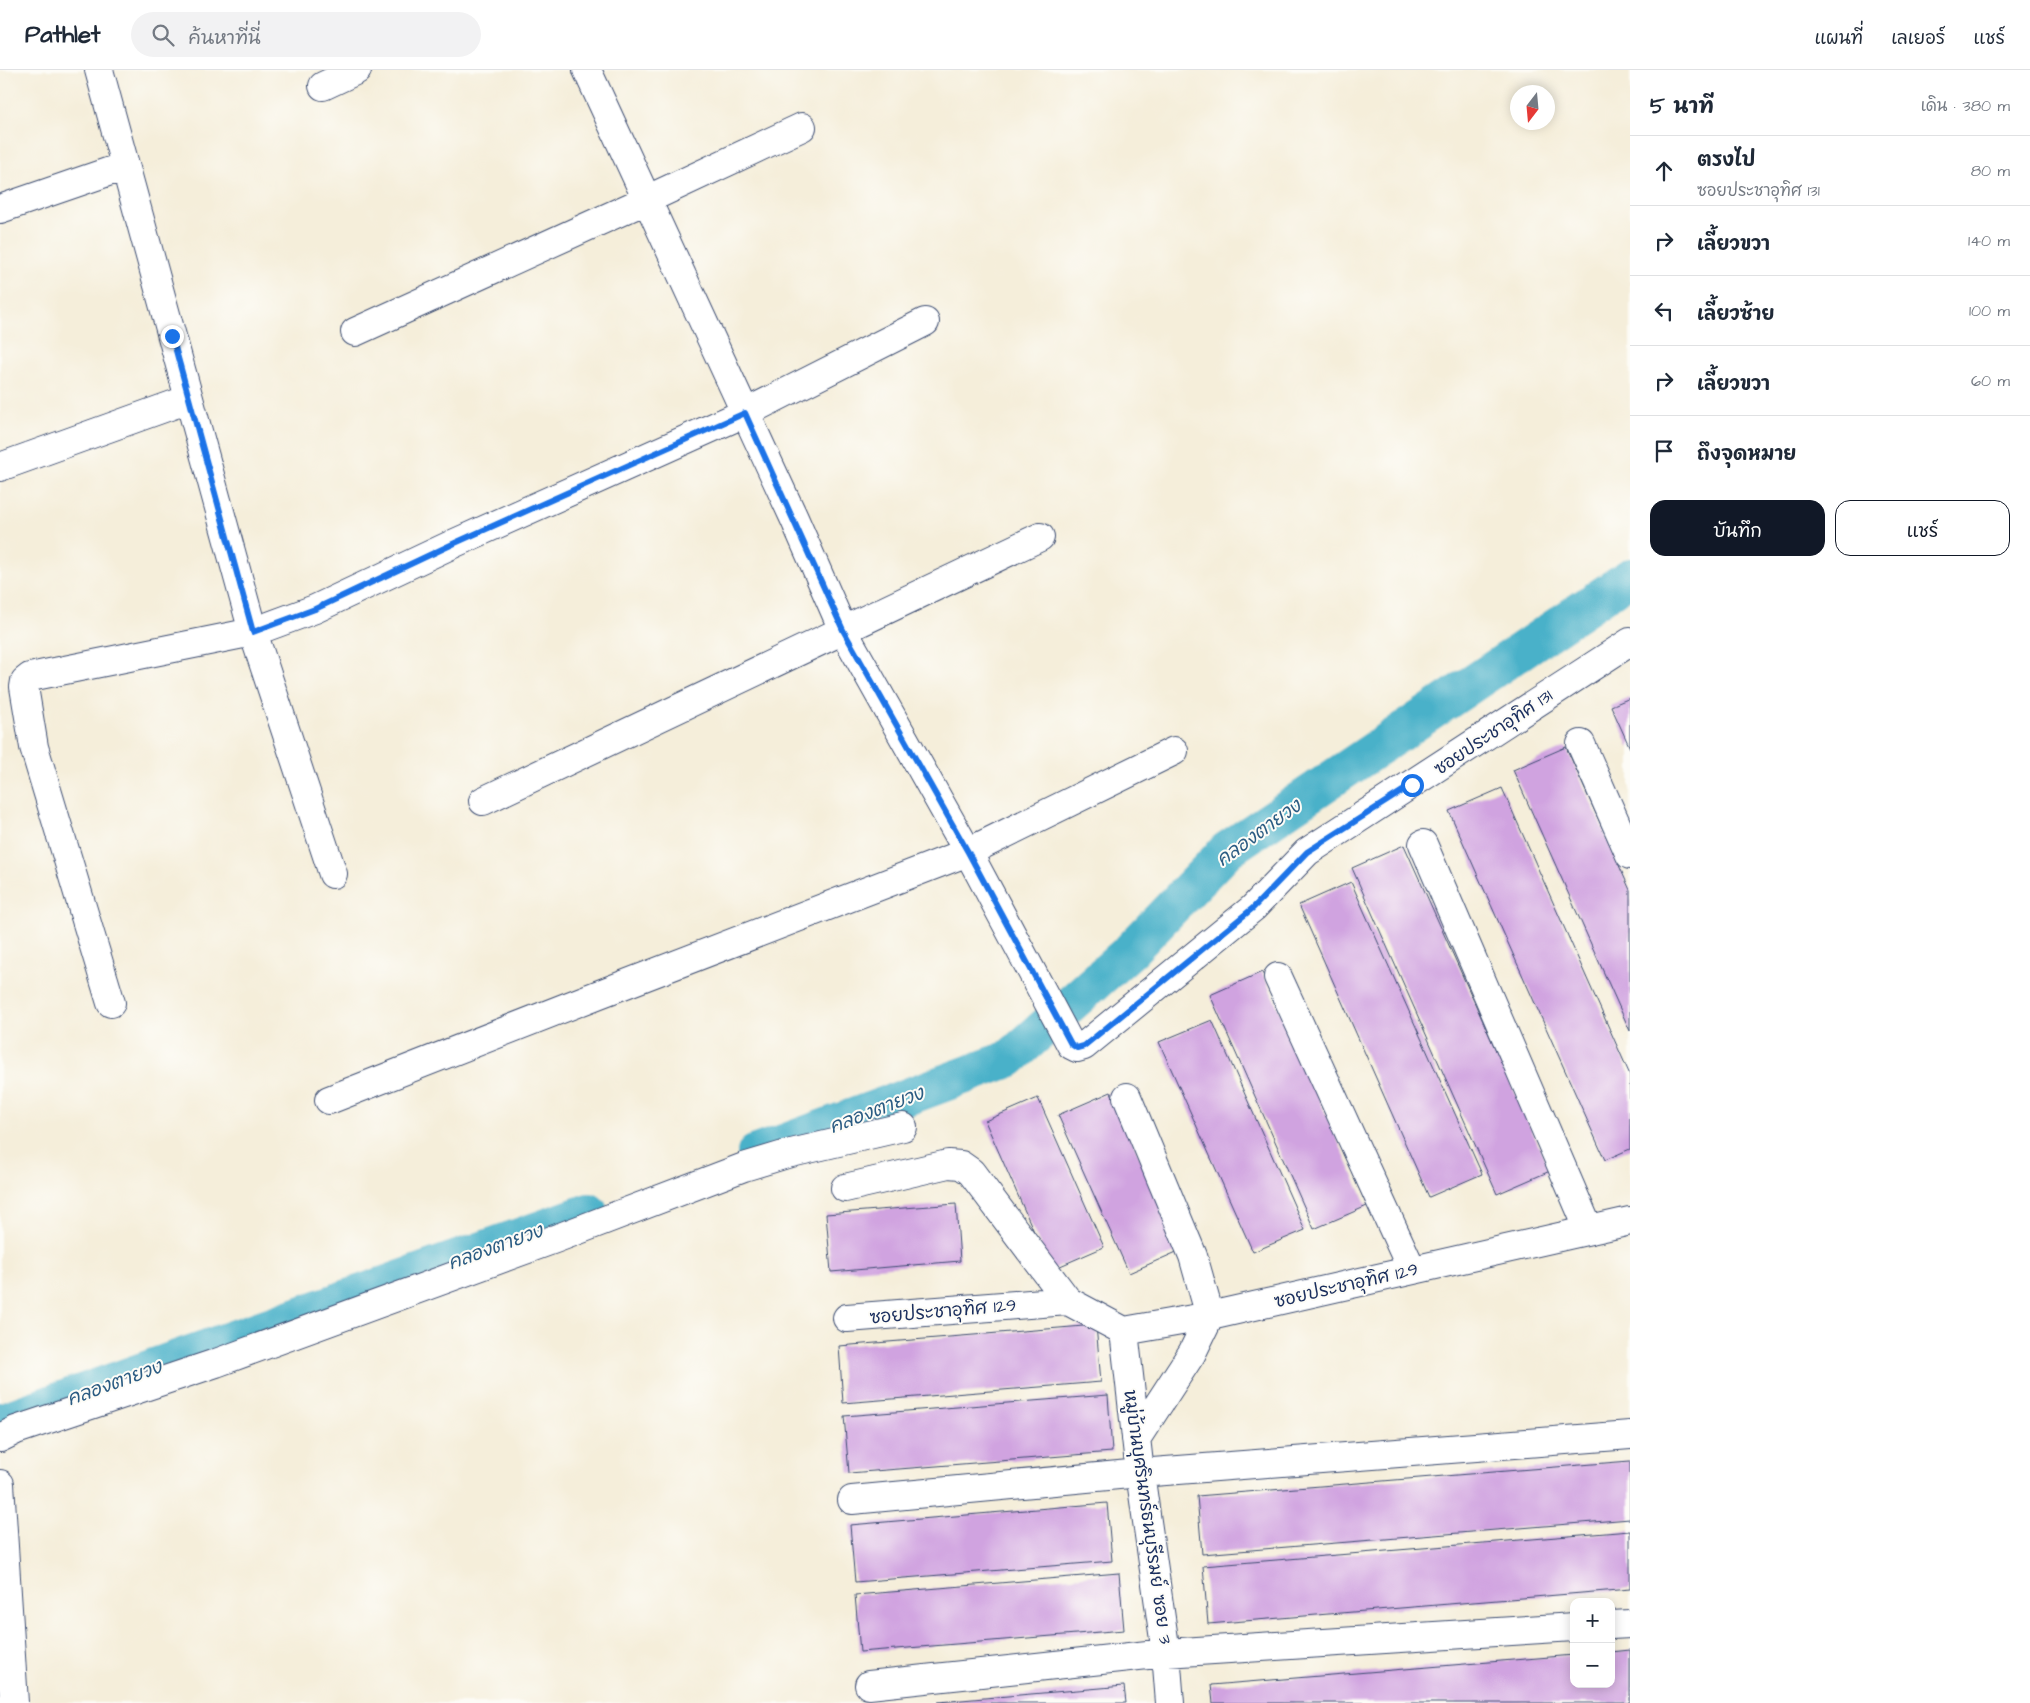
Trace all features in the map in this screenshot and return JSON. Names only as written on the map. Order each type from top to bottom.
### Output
[{"type":"street","points":[[99,70],[253,632],[333,874]]},
{"type":"street","points":[[323,86],[357,70]]},
{"type":"street","points":[[587,70],[843,630],[968,852]]},
{"type":"street","points":[[355,332],[802,127]]},
{"type":"street","points":[[0,209],[125,166]]},
{"type":"street","points":[[110,1004],[34,747],[24,687],[25,681],[30,677],[253,632],[315,609],[455,543],[745,413],[925,322]]},
{"type":"street","points":[[0,467],[189,399]]},
{"type":"street","points":[[483,801],[1040,537]]},
{"type":"street","name":"ซอยประชาอุทิศ 131","points":[[968,852],[1071,1044],[1077,1048],[1084,1046],[1253,908],[1307,852],[1630,642]]},
{"type":"street","points":[[1581,744],[1630,855]]},
{"type":"street","points":[[329,1100],[968,852],[1174,751]]},
{"type":"street","points":[[1423,844],[1589,1230]]},
{"type":"street","points":[[1278,976],[1412,1270]]},
{"type":"street","points":[[1127,1097],[1193,1256],[1210,1316],[1192,1353],[1136,1439]]},
{"type":"street","points":[[0,1438],[16,1430],[216,1363],[432,1285],[744,1167],[788,1154],[903,1127]]},
{"type":"street","points":[[844,1188],[948,1164],[961,1165],[972,1172],[1068,1301],[1124,1331]]},
{"type":"street","name":"ซอยประชาอุทิศ 129","points":[[1124,1331],[1210,1316],[1630,1221]]},
{"type":"street","name":"ซอยประชาอุทิศ 129","points":[[847,1318],[1068,1301]]},
{"type":"street","name":"หมู่บ้านบุศรินทร์ธนบุรีรมย์ ซอย 3","points":[[1124,1331],[1140,1473],[1166,1653],[1170,1703]]},
{"type":"street","points":[[852,1500],[1140,1473],[1630,1434]]},
{"type":"street","points":[[0,1484],[14,1703]]},
{"type":"street","points":[[1615,1625],[1630,1624]]},
{"type":"street","points":[[869,1685],[1166,1653],[1570,1627]]},
{"type":"building","points":[[1630,698],[1630,748],[1611,706]]},
{"type":"building","points":[[1566,747],[1630,890],[1630,1031],[1513,770]]},
{"type":"building","points":[[1502,788],[1630,1075],[1630,1149],[1605,1160],[1449,811]]},
{"type":"building","points":[[1404,845],[1550,1171],[1497,1194],[1352,868]]},
{"type":"building","points":[[1351,882],[1482,1174],[1429,1197],[1299,905]]},
{"type":"building","points":[[1262,972],[1367,1206],[1314,1229],[1210,995]]},
{"type":"building","points":[[1212,1020],[1305,1230],[1253,1252],[1159,1042]]},
{"type":"building","points":[[1111,1092],[1181,1250],[1129,1273],[1058,1115]]},
{"type":"building","points":[[1038,1098],[1104,1247],[1051,1270],[985,1121]]},
{"type":"building","points":[[956,1204],[960,1261],[831,1272],[826,1214]]},
{"type":"building","points":[[1096,1325],[1101,1382],[843,1403],[839,1346]]},
{"type":"building","points":[[1108,1395],[1112,1452],[849,1473],[844,1416]]},
{"type":"building","points":[[1630,1461],[1630,1519],[1202,1554],[1197,1496]]},
{"type":"building","points":[[1107,1503],[1112,1561],[855,1582],[850,1525]]},
{"type":"building","points":[[1630,1531],[1630,1589],[1208,1624],[1203,1566]]},
{"type":"building","points":[[1119,1573],[1124,1630],[860,1652],[855,1595]]},
{"type":"building","points":[[1630,1650],[1630,1703],[1213,1703],[1211,1685],[1570,1655],[1570,1688],[1615,1688],[1615,1652]]},
{"type":"building","points":[[1124,1686],[1126,1703],[938,1703],[938,1702]]},
{"type":"waterway","name":"คลองตายวง","points":[[756,1153],[1009,1059],[1130,951],[1227,850],[1630,577]]},
{"type":"waterway","name":"คลองตายวง","points":[[0,1422],[589,1212]]},
{"type":"route","points":[[172,336],[253,632],[315,609],[455,543],[745,413],[843,630],[968,852],[1071,1044],[1077,1048],[1084,1046],[1253,908],[1307,852],[1412,785]]}]
